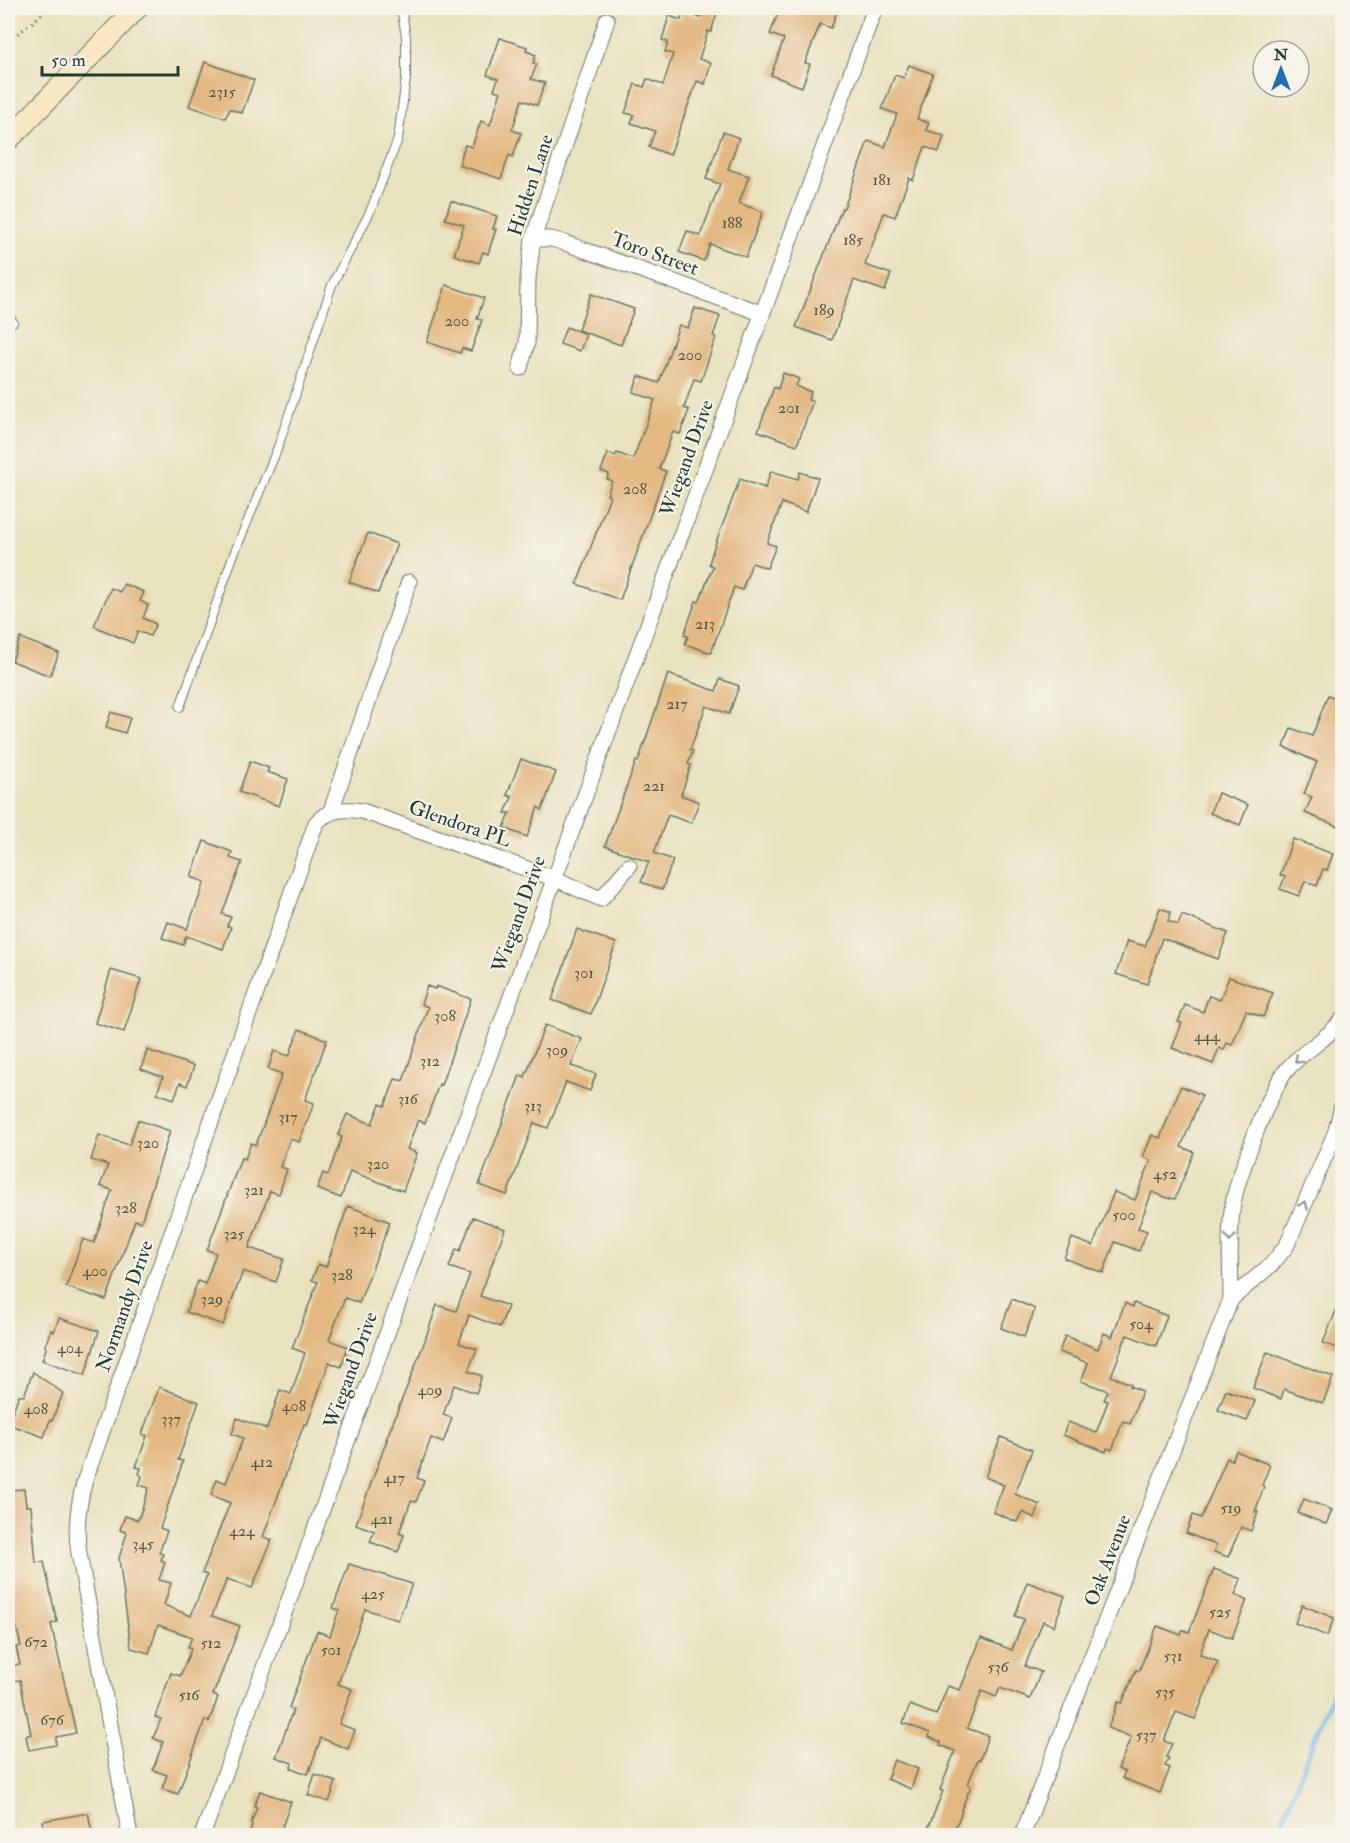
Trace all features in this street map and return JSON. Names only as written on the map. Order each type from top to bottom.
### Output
[{"type":"street","points":[[8,140],[137,8]]},
{"type":"street","name":"Wiegand Drive","points":[[202,1836],[875,8]]},
{"type":"street","name":"Hidden Lane","points":[[520,368],[527,343],[528,278],[533,239],[607,20]]},
{"type":"street","name":"Toro Street","points":[[533,239],[552,239],[565,243],[761,313]]},
{"type":"street","points":[[331,811],[409,582]]},
{"type":"street","name":"Glendora PL","points":[[331,811],[345,808],[362,811],[553,878],[601,899],[629,866]]},
{"type":"street","name":"Normandy Drive","points":[[130,1836],[78,1553],[79,1504],[85,1480],[312,831],[316,823],[331,811]]},
{"type":"street","name":"Oak Avenue","points":[[1342,1021],[1342,1027]]},
{"type":"street","name":"Oak Avenue","points":[[1022,1836],[1231,1299],[1230,1248],[1233,1204],[1240,1176],[1267,1104],[1286,1071],[1326,1038],[1342,1021]]},
{"type":"street","name":"Oak Avenue","points":[[1231,1299],[1272,1264],[1287,1245],[1335,1131],[1342,1106]]},
{"type":"lane","points":[[180,707],[232,559],[278,447],[332,285],[370,212],[398,139],[406,78],[406,36],[402,8]]},
{"type":"path","points":[[8,41],[48,8]]},
{"type":"building","points":[[780,8],[838,8],[831,28],[820,24],[805,63],[810,64],[802,87],[771,75],[784,39],[770,34]]},
{"type":"building","points":[[704,9],[717,13],[711,32],[708,31],[699,59],[711,63],[705,84],[697,81],[670,155],[649,147],[655,131],[631,123],[634,115],[625,113],[635,84],[644,87],[647,79],[663,85],[673,54],[665,52],[668,42],[662,40],[669,16],[681,20],[683,12],[701,18]]},
{"type":"building","points":[[500,38],[527,47],[526,51],[536,55],[533,63],[537,64],[531,79],[545,83],[537,105],[522,100],[512,130],[521,133],[513,157],[509,155],[501,179],[459,165],[465,145],[472,147],[481,121],[490,125],[501,92],[494,90],[498,79],[487,75]]},
{"type":"building","points":[[205,62],[254,80],[242,113],[230,109],[225,118],[189,106]]},
{"type":"building","points":[[909,65],[933,74],[917,119],[929,123],[926,130],[944,136],[939,152],[925,147],[913,180],[909,178],[895,217],[884,213],[865,265],[891,274],[885,291],[854,280],[832,340],[796,327],[842,208],[844,208],[868,141],[885,147],[897,114],[882,109],[895,75],[904,78]]},
{"type":"building","points":[[723,132],[739,138],[728,169],[749,176],[739,203],[763,212],[746,257],[710,244],[704,261],[679,252],[687,231],[700,236],[720,184],[706,179]]},
{"type":"building","points":[[451,201],[497,216],[493,229],[496,229],[488,254],[483,252],[479,263],[454,255],[464,225],[445,219]]},
{"type":"building","points":[[446,285],[484,298],[477,319],[482,320],[471,351],[462,348],[460,353],[427,342]]},
{"type":"building","points":[[591,294],[634,309],[621,345],[578,330]]},
{"type":"building","points":[[695,308],[720,316],[713,336],[716,337],[701,381],[694,379],[684,408],[689,410],[680,434],[673,432],[659,469],[666,471],[620,600],[577,584],[610,496],[607,495],[612,481],[607,479],[609,474],[601,471],[608,453],[615,456],[617,453],[633,459],[655,400],[633,392],[639,376],[659,383],[679,325],[688,328]]},
{"type":"building","points":[[566,327],[586,334],[580,351],[560,344]]},
{"type":"building","points":[[783,373],[799,379],[796,386],[811,392],[808,400],[813,401],[797,445],[758,431],[774,387],[778,389]]},
{"type":"building","points":[[771,471],[798,479],[800,472],[818,478],[806,512],[782,503],[767,543],[776,546],[767,568],[752,563],[742,590],[734,587],[711,653],[685,644],[688,636],[684,635],[696,601],[699,602],[713,566],[709,564],[713,550],[740,479],[765,488]]},
{"type":"building","points":[[368,533],[397,544],[378,593],[349,582]]},
{"type":"building","points":[[124,584],[144,592],[140,601],[148,605],[143,618],[156,624],[150,636],[138,631],[133,643],[94,626],[111,588],[120,592]]},
{"type":"building","points":[[20,638],[59,653],[50,676],[12,661]]},
{"type":"building","points":[[668,674],[716,691],[720,679],[739,686],[729,714],[706,706],[690,750],[693,751],[688,764],[691,765],[681,795],[699,802],[691,823],[668,815],[654,853],[673,860],[662,890],[641,882],[649,862],[605,846],[636,761],[638,762]]},
{"type":"building","points":[[1328,695],[1342,701],[1342,828],[1305,813],[1312,797],[1304,794],[1317,762],[1284,747],[1291,728],[1312,736]]},
{"type":"building","points":[[111,712],[130,718],[125,733],[106,727]]},
{"type":"building","points":[[521,759],[556,772],[542,810],[538,807],[527,837],[504,828],[510,813],[505,813],[512,797],[507,795]]},
{"type":"building","points":[[250,761],[269,768],[267,772],[288,779],[279,806],[239,792]]},
{"type":"building","points":[[1218,793],[1248,805],[1240,825],[1210,813]]},
{"type":"building","points":[[1293,839],[1333,854],[1327,870],[1323,869],[1317,886],[1305,881],[1299,896],[1280,889],[1285,877],[1280,875]]},
{"type":"building","points":[[204,841],[232,852],[230,858],[242,862],[222,914],[231,917],[227,926],[231,927],[223,949],[186,936],[183,945],[162,938],[168,922],[187,929],[205,882],[191,877]]},
{"type":"building","points":[[1160,908],[1171,912],[1168,921],[1178,925],[1182,915],[1228,933],[1218,959],[1162,938],[1147,984],[1116,974],[1127,941],[1145,946]]},
{"type":"building","points":[[577,929],[616,943],[591,1014],[552,1000]]},
{"type":"building","points":[[111,970],[141,979],[124,1032],[95,1023]]},
{"type":"building","points":[[1229,977],[1273,993],[1263,1017],[1246,1011],[1232,1045],[1227,1043],[1224,1050],[1219,1048],[1213,1064],[1172,1048],[1182,1023],[1178,1022],[1185,1005],[1203,1012],[1209,996],[1220,1000]]},
{"type":"building","points":[[427,986],[435,989],[436,986],[471,999],[425,1123],[418,1120],[407,1149],[417,1153],[403,1191],[350,1171],[341,1198],[317,1189],[323,1173],[328,1175],[342,1137],[338,1135],[347,1114],[372,1124],[380,1104],[385,1106],[395,1079],[403,1081],[428,1007],[421,1004]]},
{"type":"building","points":[[545,1025],[582,1039],[571,1066],[596,1074],[590,1091],[566,1082],[548,1128],[534,1123],[507,1195],[479,1185],[520,1075],[525,1077]]},
{"type":"building","points":[[299,1029],[327,1040],[305,1100],[314,1103],[299,1142],[290,1139],[280,1167],[287,1169],[279,1194],[270,1191],[249,1248],[284,1259],[276,1282],[243,1271],[223,1325],[186,1312],[198,1281],[205,1284],[216,1253],[207,1250],[241,1158],[245,1159],[251,1143],[256,1145],[282,1074],[268,1069],[274,1051],[289,1056]]},
{"type":"building","points":[[147,1050],[194,1066],[187,1086],[180,1083],[174,1099],[157,1093],[163,1077],[141,1069]]},
{"type":"building","points":[[1181,1086],[1202,1095],[1181,1147],[1194,1152],[1175,1199],[1152,1192],[1138,1228],[1147,1231],[1139,1251],[1115,1242],[1103,1273],[1064,1258],[1072,1238],[1093,1246],[1114,1192],[1135,1200],[1151,1160],[1143,1157],[1152,1135],[1160,1138]]},
{"type":"building","points":[[138,1120],[170,1131],[141,1222],[135,1220],[106,1300],[66,1287],[83,1239],[94,1243],[112,1190],[100,1186],[108,1165],[91,1160],[99,1135],[129,1145]]},
{"type":"building","points":[[348,1206],[390,1222],[359,1303],[345,1298],[329,1340],[348,1347],[341,1367],[329,1362],[307,1425],[304,1424],[263,1537],[272,1540],[252,1588],[227,1579],[212,1616],[240,1626],[213,1695],[218,1697],[209,1722],[205,1720],[178,1794],[162,1789],[167,1775],[153,1770],[163,1742],[153,1738],[161,1719],[155,1717],[171,1673],[180,1676],[191,1649],[188,1647],[192,1637],[158,1625],[149,1653],[131,1648],[119,1558],[127,1533],[120,1530],[125,1516],[138,1520],[149,1488],[139,1485],[142,1476],[139,1474],[141,1468],[136,1467],[147,1436],[142,1434],[159,1387],[199,1402],[178,1460],[183,1461],[160,1528],[167,1531],[159,1553],[163,1554],[161,1560],[165,1562],[159,1580],[171,1583],[164,1605],[191,1616],[207,1575],[202,1573],[230,1503],[211,1495],[217,1479],[226,1483],[243,1438],[232,1434],[237,1418],[267,1429],[280,1390],[291,1394],[305,1353],[292,1348],[318,1282],[312,1280],[318,1264],[326,1267]]},
{"type":"building","points":[[473,1217],[505,1229],[480,1296],[508,1306],[500,1327],[469,1315],[459,1343],[477,1349],[468,1371],[482,1376],[476,1393],[454,1385],[443,1415],[452,1418],[443,1443],[431,1438],[417,1478],[424,1481],[416,1502],[411,1501],[399,1533],[404,1535],[398,1552],[370,1542],[374,1531],[356,1524],[437,1305],[456,1311],[470,1274],[449,1267],[456,1249],[460,1251]]},
{"type":"building","points":[[1342,1296],[1342,1350],[1323,1343]]},
{"type":"building","points":[[1012,1299],[1035,1309],[1024,1337],[1001,1328]]},
{"type":"building","points":[[1125,1303],[1133,1307],[1134,1303],[1167,1316],[1156,1346],[1127,1335],[1111,1376],[1142,1391],[1130,1424],[1123,1421],[1112,1450],[1107,1448],[1106,1452],[1063,1435],[1068,1422],[1096,1433],[1108,1401],[1104,1400],[1108,1391],[1081,1381],[1088,1363],[1059,1352],[1065,1336],[1098,1349],[1104,1333],[1112,1337]]},
{"type":"building","points":[[59,1318],[99,1331],[85,1375],[42,1360],[51,1330],[54,1332]]},
{"type":"building","points":[[1267,1352],[1333,1377],[1323,1403],[1284,1389],[1281,1399],[1253,1388]]},
{"type":"building","points":[[33,1372],[63,1393],[44,1437],[8,1424],[19,1395],[24,1396]]},
{"type":"building","points":[[1226,1390],[1255,1401],[1247,1421],[1218,1410]]},
{"type":"building","points":[[1001,1437],[1032,1450],[1015,1494],[1040,1505],[1035,1518],[1022,1512],[1017,1522],[993,1512],[1004,1485],[985,1477]]},
{"type":"building","points":[[1236,1451],[1270,1465],[1262,1485],[1264,1487],[1251,1531],[1241,1527],[1228,1557],[1214,1552],[1216,1545],[1186,1533],[1193,1515],[1201,1518],[1227,1458],[1232,1460]]},
{"type":"building","points":[[24,1489],[26,1506],[31,1506],[36,1563],[44,1562],[57,1622],[51,1624],[76,1733],[56,1737],[56,1745],[29,1750],[26,1736],[31,1734],[20,1680],[12,1681],[9,1666],[20,1664],[16,1647],[21,1646],[12,1609],[8,1610],[8,1490]]},
{"type":"building","points":[[1304,1499],[1332,1510],[1326,1524],[1298,1513]]},
{"type":"building","points":[[349,1564],[412,1584],[398,1620],[365,1609],[338,1684],[352,1689],[339,1724],[355,1730],[348,1749],[321,1738],[308,1774],[291,1768],[292,1763],[276,1757],[293,1710],[289,1708],[317,1631],[330,1636],[339,1610],[333,1608]]},
{"type":"building","points":[[1214,1569],[1241,1579],[1235,1595],[1247,1600],[1232,1638],[1209,1629],[1200,1654],[1218,1662],[1195,1719],[1176,1712],[1164,1741],[1172,1744],[1165,1766],[1170,1768],[1160,1793],[1122,1778],[1125,1772],[1118,1769],[1131,1737],[1108,1728],[1118,1702],[1122,1703],[1136,1670],[1139,1671],[1157,1626],[1181,1635],[1183,1630],[1189,1632]]},
{"type":"building","points":[[1027,1582],[1065,1596],[1054,1626],[1043,1621],[1025,1666],[1041,1672],[1030,1699],[1000,1688],[996,1697],[982,1691],[967,1728],[988,1736],[980,1760],[978,1759],[968,1784],[971,1786],[962,1811],[952,1836],[925,1836],[943,1791],[940,1790],[955,1751],[940,1745],[941,1742],[929,1737],[930,1733],[903,1723],[910,1705],[936,1715],[948,1686],[960,1690],[981,1638],[1012,1650],[1024,1619],[1015,1616]]},
{"type":"building","points":[[1302,1605],[1334,1618],[1327,1636],[1295,1623]]},
{"type":"building","points":[[894,1760],[918,1769],[911,1789],[887,1779]]},
{"type":"building","points":[[315,1774],[336,1782],[329,1802],[308,1795]]},
{"type":"building","points":[[260,1791],[291,1802],[279,1836],[249,1836],[257,1807],[254,1806]]},
{"type":"building","points":[[88,1813],[92,1832],[74,1836],[45,1836],[43,1821]]},
{"type":"waterway","points":[[1276,1836],[1342,1670]]}]
